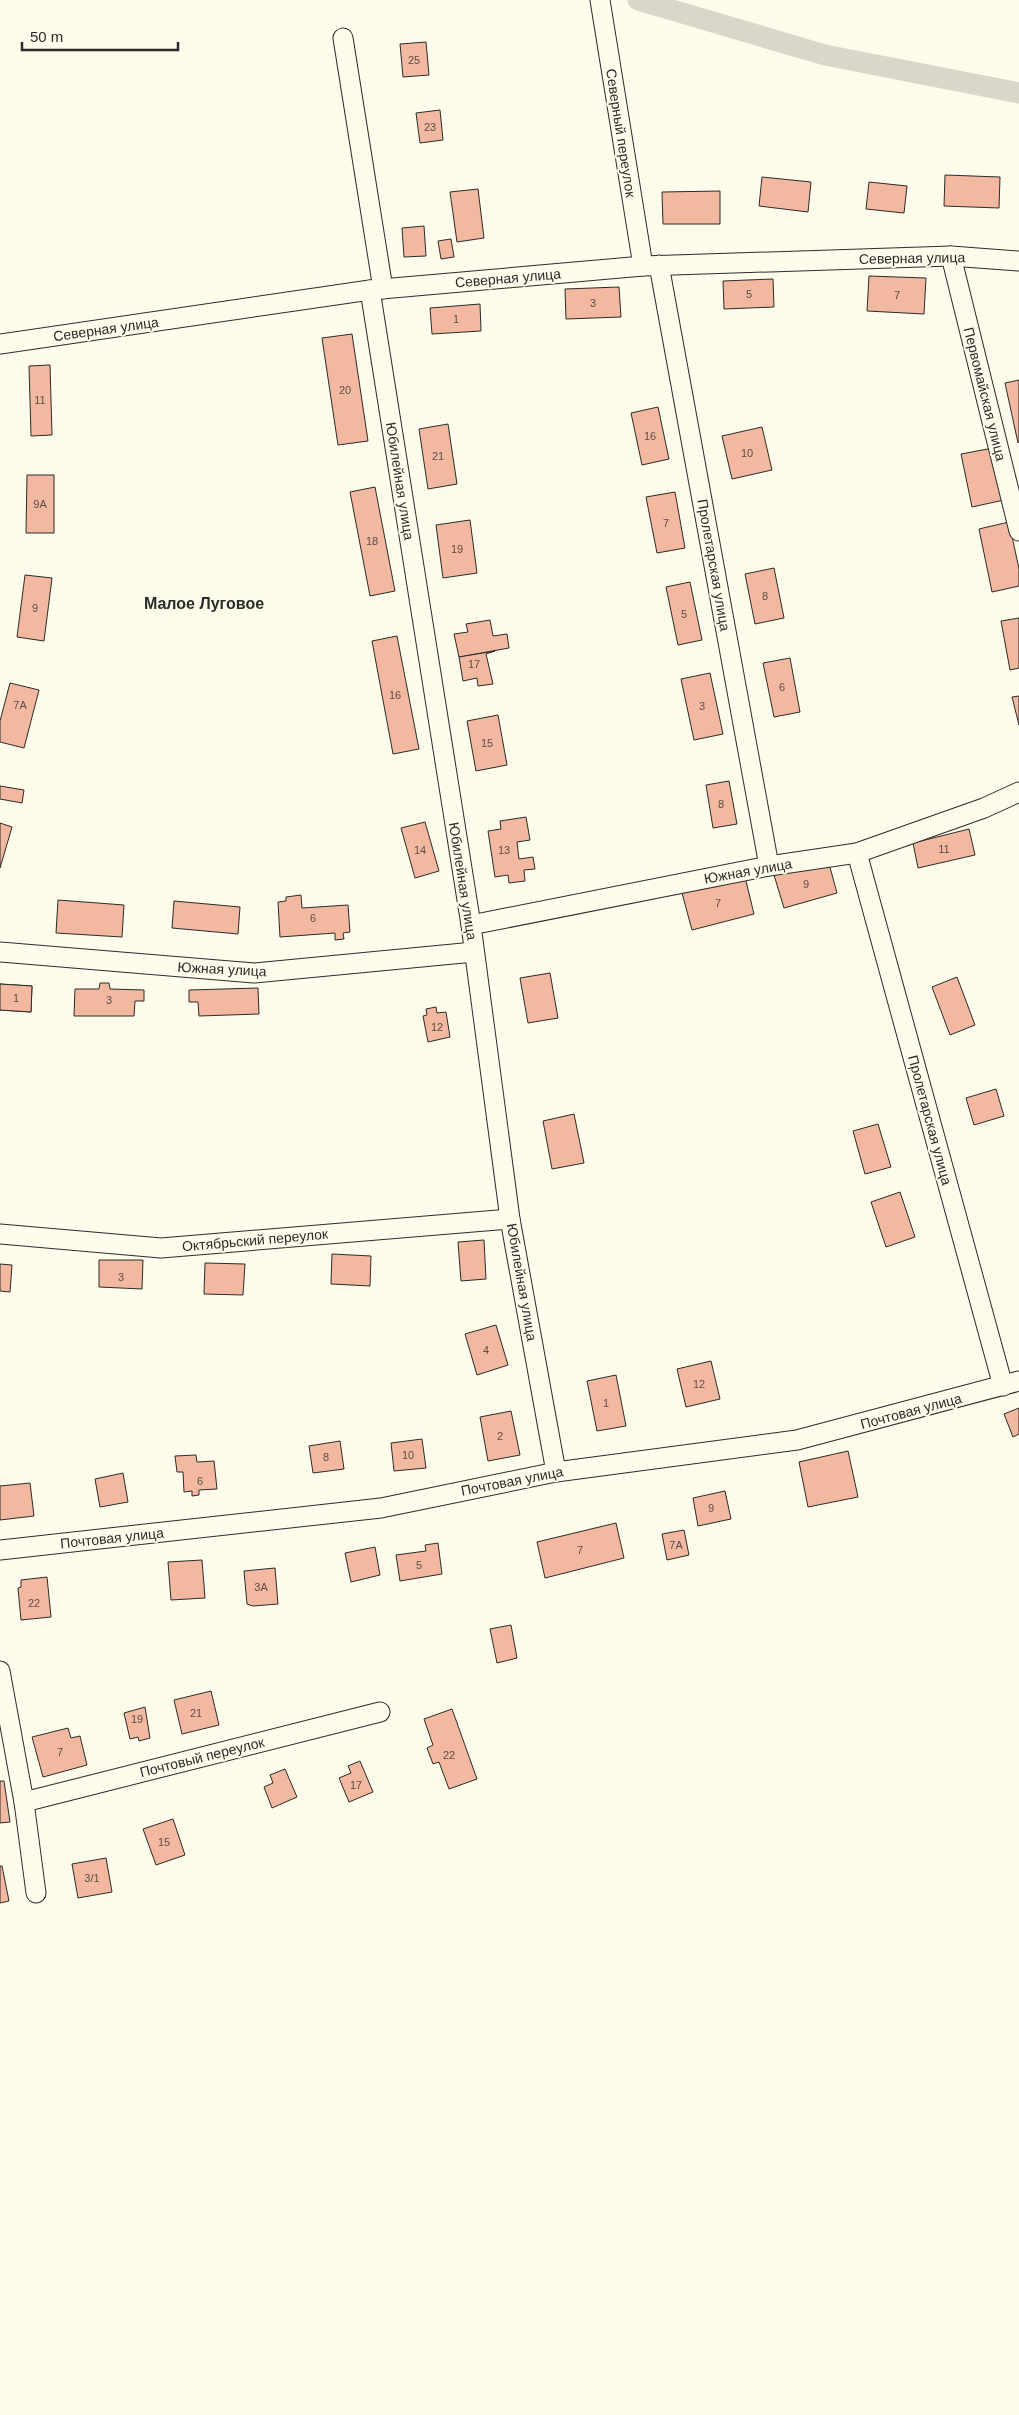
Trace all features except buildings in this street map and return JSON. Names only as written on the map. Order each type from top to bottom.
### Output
[{"type":"street","name":"Северный переулок","points":[[600,0],[651,265]]},
{"type":"street","name":"Юбилейная улица","points":[[343,38],[376,290],[471,925],[510,1219],[556,1472]]},
{"type":"street","name":"Северная улица","points":[[0,344],[376,290],[651,265],[951,256],[1019,261]]},
{"type":"street","name":"Первомайская улица","points":[[951,256],[1019,531]]},
{"type":"street","name":"Пролетарская улица","points":[[651,265],[769,866]]},
{"type":"street","name":"Южная улица","points":[[471,925],[769,866],[857,853],[984,808],[1019,792]]},
{"type":"street","name":"Пролетарская улица","points":[[857,853],[1011,1384]]},
{"type":"street","name":"Южная улица","points":[[0,952],[254,973],[474,952]]},
{"type":"street","name":"Октябрьский переулок","points":[[0,1234],[161,1248],[510,1219]]},
{"type":"street","name":"Почтовая улица","points":[[0,1550],[381,1508],[556,1472],[797,1440],[1011,1384]]},
{"type":"street","points":[[0,1671],[24,1802],[36,1893]]},
{"type":"street","name":"Почтовый переулок","points":[[24,1802],[380,1712]]},
{"type":"waterway","points":[[638,0],[825,55],[1019,93]]},
{"type":"district","name":"Малое Луговое","points":[[204,603]]}]
